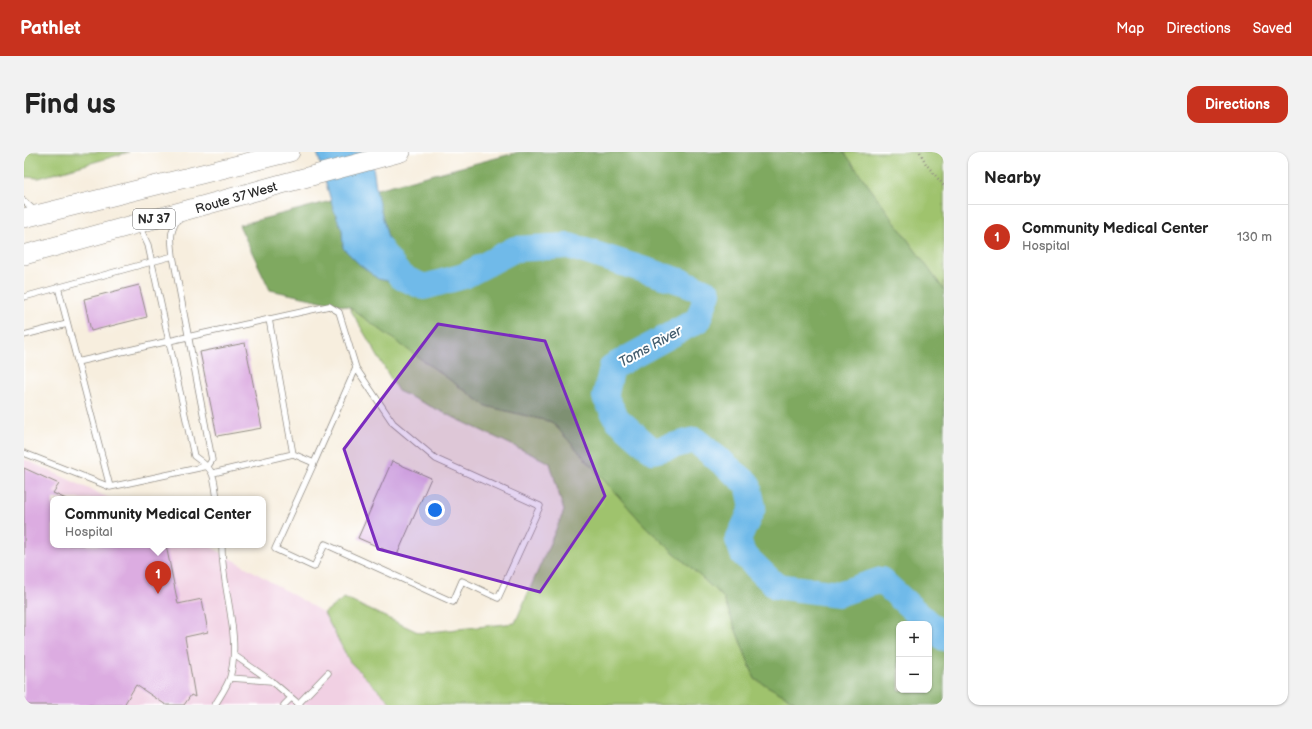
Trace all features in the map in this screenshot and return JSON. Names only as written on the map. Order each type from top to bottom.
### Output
[{"type":"highway","name":"Route 37 West","points":[[24,255],[401,152]]},
{"type":"highway","name":"NJ 37","points":[[31,216],[283,154]]},
{"type":"lane","points":[[24,201],[31,216]]},
{"type":"lane","points":[[24,453],[110,488],[208,466],[212,460],[170,235],[183,211]]},
{"type":"lane","points":[[138,224],[148,245],[194,456],[208,466],[213,473],[217,496]]},
{"type":"lane","points":[[24,296],[173,256]]},
{"type":"lane","points":[[58,287],[110,488]]},
{"type":"lane","points":[[77,362],[329,306],[339,312],[356,368],[393,423],[436,459],[540,506],[498,598],[462,581],[453,602],[324,544],[314,567],[275,549],[356,368]]},
{"type":"lane","points":[[269,319],[293,454]]},
{"type":"lane","points":[[24,335],[67,324]]},
{"type":"lane","points":[[213,473],[293,454],[314,463]]},
{"type":"lane","points":[[216,705],[230,678],[234,656],[233,637],[222,562],[222,548]]},
{"type":"lane","points":[[234,656],[271,681],[299,704],[328,674]]},
{"type":"lane","points":[[230,678],[271,681]]},
{"type":"lane","points":[[284,705],[291,698]]},
{"type":"path","points":[[920,152],[926,164],[944,186]]},
{"type":"highlighted area","points":[[438,324],[545,341],[605,496],[540,592],[378,549],[344,449]]},
{"type":"shaded area","points":[[24,459],[104,496],[50,496],[50,548],[213,548],[324,613],[350,662],[393,705],[24,705]]},
{"type":"green space","points":[[24,152],[129,152],[39,178],[24,177]]},
{"type":"green space","points":[[519,152],[844,152],[944,290],[944,705],[801,705],[755,679],[723,597],[645,526],[552,422],[486,406],[349,307],[270,290],[239,225]]},
{"type":"green space","points":[[844,152],[944,152],[944,290]]},
{"type":"green space","points":[[349,307],[486,406],[552,422],[645,526],[723,597],[755,679],[801,705],[393,705],[350,662],[324,613],[344,598],[420,633],[515,623],[564,511],[550,463],[398,391]]},
{"type":"water","points":[[317,152],[371,152],[377,195],[389,242],[405,267],[398,283],[378,279],[359,264],[343,248],[342,230],[333,208]]},
{"type":"building","points":[[139,285],[147,317],[91,331],[84,299]]},
{"type":"building","points":[[245,343],[262,428],[217,436],[200,352]]},
{"type":"building","points":[[392,461],[431,478],[397,555],[358,538]]},
{"type":"building","points":[[24,468],[59,484],[53,493],[60,496],[50,496],[50,548],[155,548],[161,552],[164,548],[167,548],[178,604],[202,599],[208,632],[185,637],[195,697],[191,695],[184,705],[166,705],[136,685],[124,705],[24,705]]},
{"type":"waterway","name":"Toms River","points":[[379,248],[401,277],[424,287],[464,276],[515,249],[569,246],[686,283],[708,293],[698,320],[612,367],[605,397],[617,419],[653,451],[695,440],[748,484],[753,507],[738,540],[743,554],[776,586],[838,594],[881,580],[926,621]]},
{"type":"waterway","name":"Toms River","points":[[932,627],[944,638]]},
{"type":"place","name":"Community Medical Center","points":[[158,594]]}]
